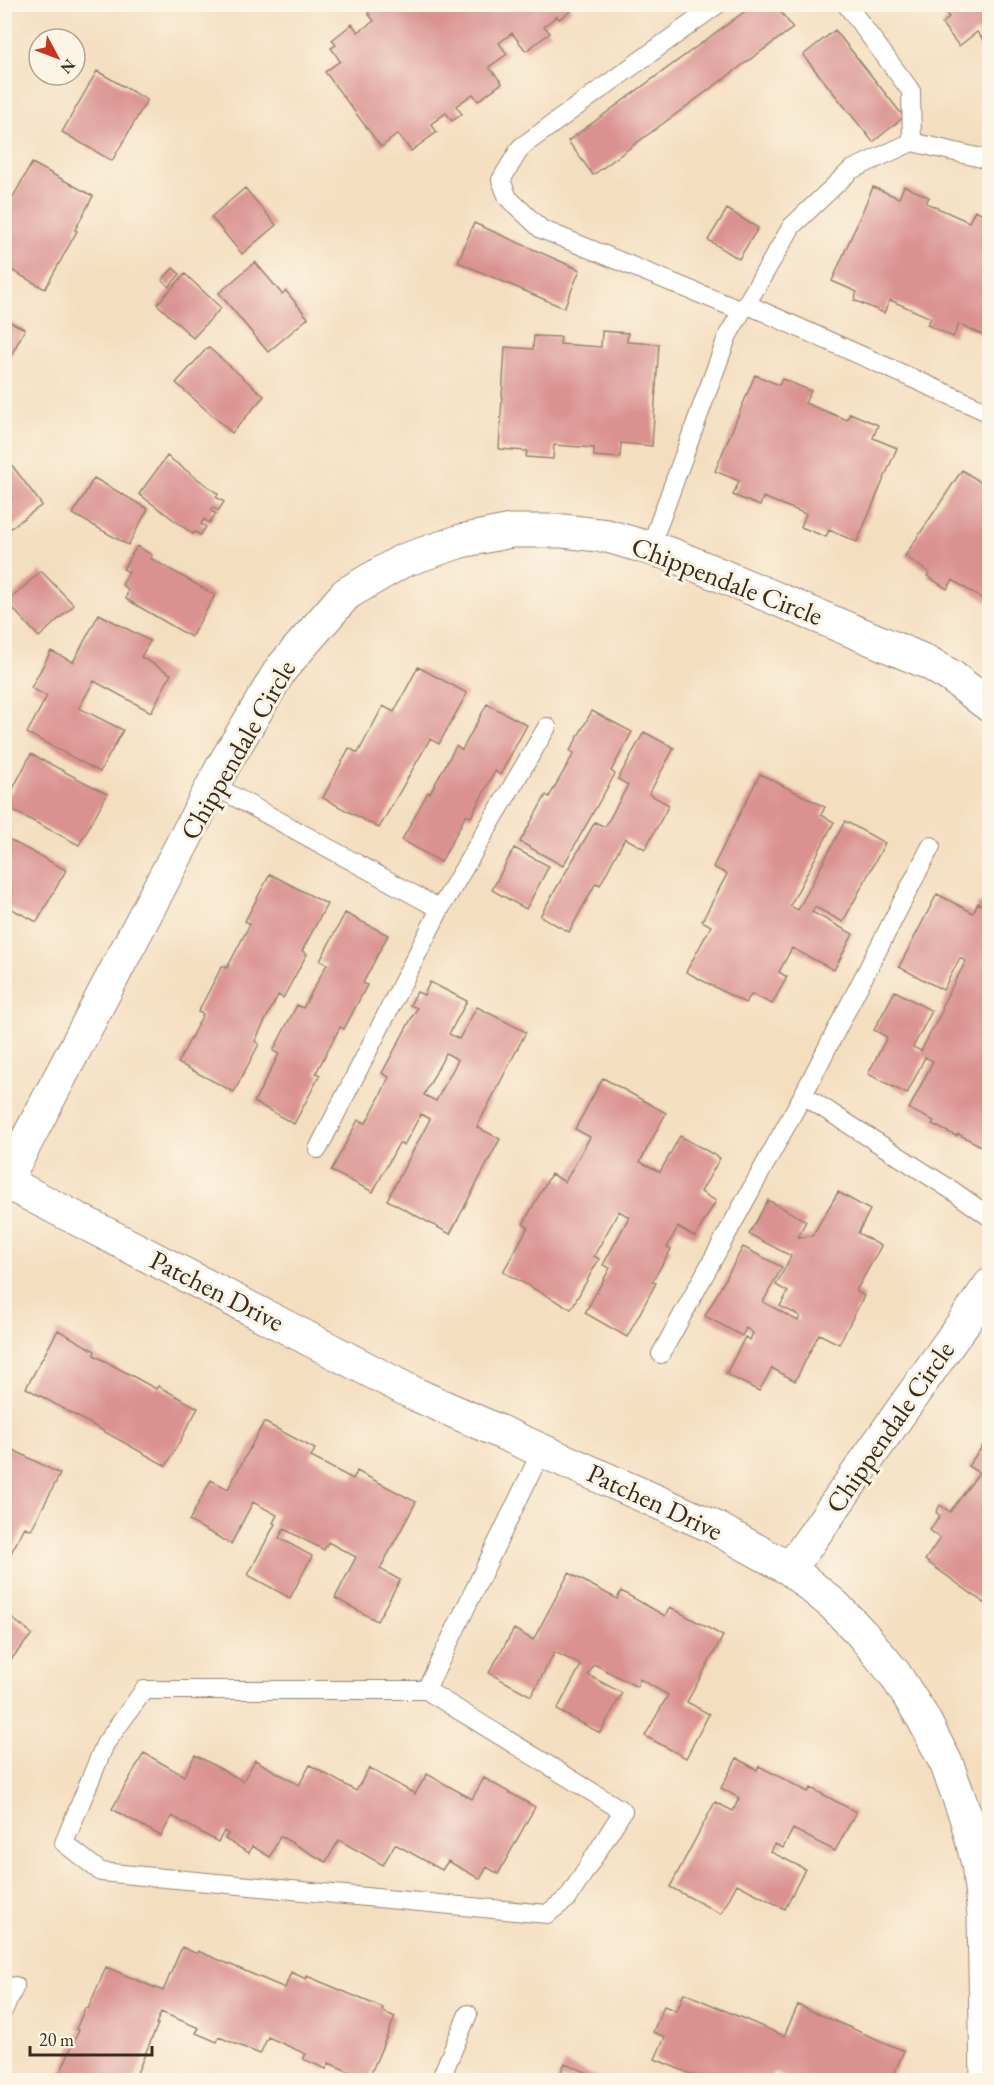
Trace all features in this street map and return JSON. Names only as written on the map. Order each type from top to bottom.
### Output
[{"type":"street","name":"Chippendale Circle","points":[[5,1182],[213,785],[281,669],[346,594],[402,561],[461,541],[511,531],[563,531],[607,536],[670,554],[929,663],[952,677],[990,706]]},
{"type":"street","name":"Patchen Drive","points":[[5,1182],[417,1395],[714,1527],[790,1569],[834,1605],[862,1634],[894,1673],[923,1718],[947,1765],[966,1817],[978,1864],[984,1915],[988,2018],[987,2080]]},
{"type":"street","name":"Chippendale Circle","points":[[790,1569],[990,1286]]},
{"type":"lane","points":[[718,4],[522,147],[501,180],[508,198],[541,229],[744,308],[990,413]]},
{"type":"lane","points":[[846,4],[911,91],[912,142]]},
{"type":"lane","points":[[650,548],[728,335],[792,226],[851,170],[912,142],[990,160]]},
{"type":"lane","points":[[318,1149],[440,909],[547,727]]},
{"type":"lane","points":[[213,785],[440,909]]},
{"type":"lane","points":[[661,1354],[803,1095],[931,846]]},
{"type":"lane","points":[[803,1095],[990,1217]]},
{"type":"lane","points":[[426,1690],[542,1450]]},
{"type":"lane","points":[[144,1690],[426,1690],[623,1811],[568,1898],[547,1914],[101,1872],[64,1843],[105,1744],[144,1690]]},
{"type":"lane","points":[[4,2009],[15,1986]]},
{"type":"lane","points":[[440,2080],[468,2014]]},
{"type":"building","points":[[379,4],[383,4],[388,10],[395,4],[572,4],[569,6],[572,10],[559,19],[557,16],[544,26],[550,33],[526,51],[512,33],[499,43],[507,54],[489,67],[502,83],[478,101],[473,94],[456,106],[462,114],[452,121],[446,113],[431,124],[437,132],[411,151],[398,134],[381,147],[325,72],[340,61],[331,48],[336,45],[332,40],[352,24],[358,32],[374,21],[368,13]]},
{"type":"building","points":[[755,4],[775,4],[793,28],[593,175],[568,141]]},
{"type":"building","points":[[939,4],[990,4],[990,48],[977,32],[959,46],[942,24],[949,17]]},
{"type":"building","points":[[835,30],[904,117],[873,142],[803,55]]},
{"type":"building","points":[[97,71],[147,100],[112,161],[62,132]]},
{"type":"building","points":[[32,163],[93,196],[75,230],[77,231],[45,289],[4,266],[4,213]]},
{"type":"building","points":[[904,186],[929,197],[926,203],[969,222],[975,210],[990,217],[990,338],[959,324],[953,337],[927,325],[931,318],[890,300],[884,313],[854,300],[857,292],[832,281],[873,187],[899,198]]},
{"type":"building","points":[[245,188],[276,225],[242,254],[211,217]]},
{"type":"building","points":[[727,209],[758,228],[739,259],[708,240]]},
{"type":"building","points":[[474,223],[580,270],[564,308],[458,262]]},
{"type":"building","points":[[255,262],[282,294],[286,291],[308,318],[268,352],[219,293]]},
{"type":"building","points":[[173,268],[180,274],[169,287],[162,280]]},
{"type":"building","points":[[185,274],[221,308],[193,338],[157,304]]},
{"type":"building","points":[[4,319],[25,329],[4,369]]},
{"type":"building","points":[[602,331],[628,333],[627,342],[659,344],[652,446],[621,443],[620,458],[594,456],[594,448],[554,445],[553,459],[526,457],[527,451],[499,449],[505,347],[533,349],[534,336],[561,337],[560,344],[601,347]]},
{"type":"building","points":[[208,347],[264,396],[232,433],[176,383]]},
{"type":"building","points":[[755,375],[779,385],[782,379],[811,391],[805,403],[847,420],[850,413],[878,425],[873,438],[897,448],[857,542],[829,530],[826,537],[801,527],[806,514],[763,497],[760,506],[733,495],[739,481],[715,471]]},
{"type":"building","points":[[167,456],[218,494],[216,497],[224,502],[218,511],[213,507],[211,511],[216,514],[209,523],[204,519],[201,524],[206,527],[200,535],[195,532],[193,534],[139,494]]},
{"type":"building","points":[[11,464],[42,505],[8,530],[4,525],[4,469]]},
{"type":"building","points":[[962,470],[985,485],[990,478],[990,604],[953,580],[947,589],[927,576],[930,573],[905,556]]},
{"type":"building","points":[[94,478],[148,509],[128,545],[73,514]]},
{"type":"building","points":[[137,546],[152,555],[150,558],[215,595],[191,637],[126,599],[128,589],[122,585],[129,572],[123,569]]},
{"type":"building","points":[[41,571],[74,605],[39,637],[7,602]]},
{"type":"building","points":[[99,614],[150,641],[141,657],[171,674],[151,712],[94,681],[79,708],[123,730],[100,772],[27,733],[47,696],[31,688],[51,651],[73,662]]},
{"type":"building","points":[[418,667],[467,693],[439,744],[430,739],[379,828],[323,798],[349,748],[358,753],[383,706],[394,712]]},
{"type":"building","points":[[487,704],[527,725],[500,775],[495,771],[471,817],[466,815],[441,862],[402,840],[456,746],[462,750]]},
{"type":"building","points":[[592,711],[632,732],[611,771],[615,774],[563,866],[520,842],[546,795],[549,797],[574,753],[570,751]]},
{"type":"building","points":[[644,732],[674,748],[649,794],[669,805],[645,849],[625,838],[600,885],[596,883],[569,932],[540,916],[595,822],[605,827],[628,785],[618,779]]},
{"type":"building","points":[[31,754],[107,794],[79,845],[4,806]]},
{"type":"building","points":[[760,774],[825,807],[821,815],[834,822],[790,906],[798,910],[845,821],[885,843],[843,922],[815,907],[812,912],[853,934],[834,970],[792,948],[779,972],[787,977],[772,1004],[752,994],[745,1003],[686,972],[711,926],[702,921],[727,874],[713,867]]},
{"type":"building","points":[[4,828],[10,831],[6,838],[66,870],[37,922],[4,905]]},
{"type":"building","points":[[514,848],[549,866],[526,909],[492,890]]},
{"type":"building","points":[[270,874],[327,904],[302,951],[307,954],[283,998],[278,995],[255,1041],[259,1044],[234,1092],[178,1063],[203,1014],[198,1012],[222,966],[227,968],[250,924],[245,921]]},
{"type":"building","points":[[937,894],[973,913],[978,903],[990,909],[990,1139],[985,1148],[932,1124],[934,1121],[909,1109],[933,1061],[925,1057],[907,1094],[868,1074],[887,1037],[874,1030],[895,991],[932,1011],[913,1047],[921,1051],[966,961],[960,958],[943,990],[899,967]]},
{"type":"building","points":[[345,913],[388,935],[363,983],[367,985],[344,1029],[340,1027],[316,1073],[320,1075],[294,1124],[254,1102],[279,1054],[273,1051],[297,1005],[303,1008],[327,964],[320,961]]},
{"type":"building","points":[[430,982],[467,1001],[449,1034],[459,1039],[477,1007],[526,1032],[477,1127],[500,1139],[450,1234],[387,1200],[430,1119],[421,1114],[404,1145],[399,1143],[373,1192],[331,1171],[358,1120],[366,1123],[389,1077],[382,1073],[417,1008],[410,1005],[417,992],[424,995]],"holes":[[[446,1053],[458,1060],[436,1101],[424,1095]]]},
{"type":"building","points":[[603,1078],[666,1113],[640,1162],[660,1172],[680,1136],[720,1158],[701,1192],[716,1201],[695,1237],[678,1227],[667,1247],[671,1249],[652,1282],[656,1283],[627,1337],[585,1313],[610,1268],[603,1265],[629,1217],[619,1211],[594,1256],[599,1259],[571,1309],[503,1272],[528,1227],[523,1224],[551,1174],[565,1182],[590,1137],[575,1129]]},
{"type":"building","points":[[838,1192],[870,1210],[858,1233],[881,1246],[856,1291],[864,1296],[839,1344],[819,1334],[795,1381],[772,1368],[759,1391],[726,1374],[745,1337],[750,1340],[753,1333],[746,1328],[742,1336],[705,1316],[743,1247],[782,1267],[763,1302],[798,1321],[800,1316],[780,1306],[788,1292],[776,1285],[791,1256],[749,1234],[768,1200],[806,1221],[798,1237],[812,1236]]},
{"type":"building","points":[[58,1330],[95,1351],[94,1355],[156,1389],[158,1386],[198,1408],[166,1466],[26,1388]]},
{"type":"building","points":[[264,1422],[315,1449],[311,1457],[353,1479],[357,1471],[416,1502],[380,1569],[400,1580],[377,1621],[335,1598],[356,1557],[328,1542],[324,1550],[284,1529],[279,1538],[312,1556],[290,1598],[248,1575],[275,1524],[273,1523],[277,1515],[253,1502],[231,1544],[189,1521],[211,1480],[228,1489]]},
{"type":"building","points":[[984,1444],[990,1448],[990,1607],[925,1560],[940,1538],[930,1530],[940,1516],[936,1512],[940,1505],[950,1512],[979,1473],[968,1466]]},
{"type":"building","points":[[4,1445],[60,1474],[31,1530],[25,1527],[4,1566]]},
{"type":"building","points":[[569,1573],[617,1599],[621,1591],[665,1616],[670,1607],[723,1636],[687,1702],[709,1714],[686,1758],[645,1736],[668,1695],[640,1679],[637,1687],[594,1664],[588,1675],[622,1693],[600,1733],[557,1710],[581,1665],[555,1652],[531,1696],[489,1673],[514,1629],[533,1640]]},
{"type":"building","points":[[4,1612],[32,1634],[4,1668]]},
{"type":"building","points":[[144,1753],[184,1776],[195,1755],[243,1781],[255,1760],[299,1785],[310,1765],[356,1791],[369,1768],[415,1794],[427,1774],[472,1799],[484,1778],[535,1807],[498,1874],[487,1867],[480,1879],[448,1861],[442,1870],[395,1844],[383,1865],[339,1840],[326,1862],[280,1836],[270,1857],[252,1846],[249,1853],[225,1839],[228,1834],[224,1831],[218,1842],[172,1816],[161,1836],[112,1809]]},
{"type":"building","points":[[737,1758],[757,1770],[759,1766],[808,1792],[811,1788],[856,1812],[835,1851],[793,1829],[783,1848],[775,1844],[771,1852],[805,1869],[785,1909],[737,1884],[721,1914],[670,1887],[715,1802],[733,1811],[739,1798],[721,1788]]},
{"type":"building","points":[[182,1947],[197,1954],[198,1951],[285,1988],[291,1972],[306,1979],[307,1976],[383,2008],[382,2011],[395,2017],[368,2080],[329,2063],[326,2069],[303,2059],[306,2054],[268,2037],[260,2054],[219,2037],[217,2042],[196,2033],[199,2028],[161,2012],[134,2080],[57,2080],[79,2030],[76,2029],[85,2008],[88,2009],[106,1967],[163,1991]]},
{"type":"building","points":[[684,1993],[784,2036],[798,2005],[904,2051],[891,2080],[792,2080],[774,2073],[770,2080],[705,2080],[655,2059],[665,2037],[653,2032],[664,2006],[677,2011]]},
{"type":"building","points":[[565,2063],[604,2080],[557,2080]]}]
